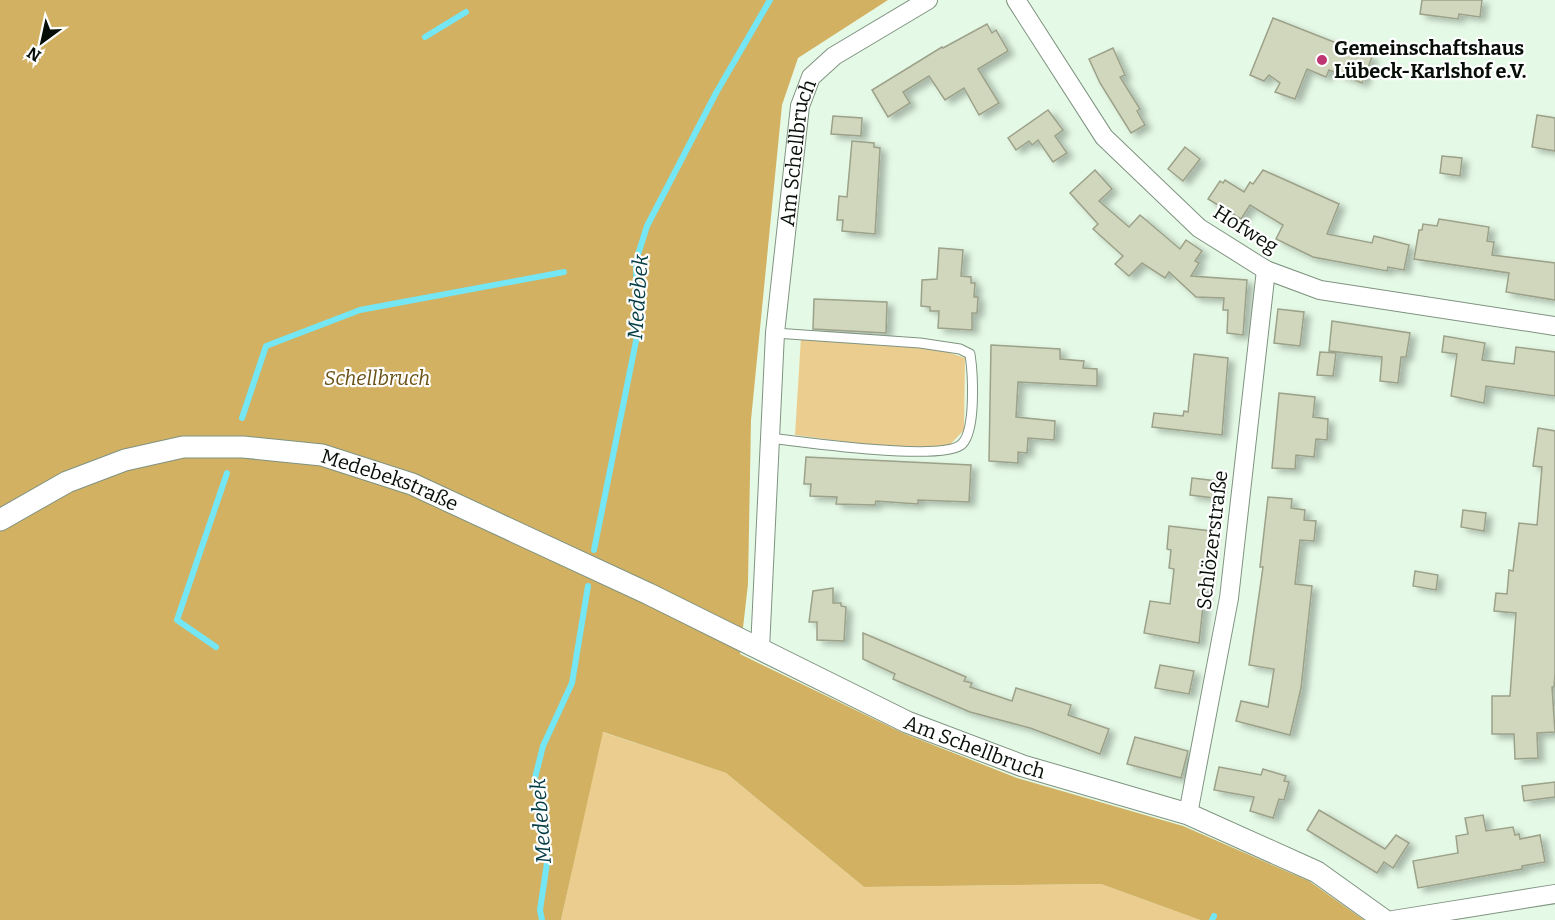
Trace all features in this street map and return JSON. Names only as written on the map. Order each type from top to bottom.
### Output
[{"type":"street","name":"Am Schellbruch","points":[[927,0],[834,56],[811,77],[800,106],[775,333],[760,649],[908,722],[1023,766],[1188,814],[1317,872],[1384,920]]},
{"type":"street","name":"Hofweg","points":[[1016,0],[1104,137],[1199,228],[1266,270],[1320,290],[1555,326]]},
{"type":"street","name":"Schlözerstraße","points":[[1188,814],[1229,598],[1266,270]]},
{"type":"street","name":"Medebekstraße","points":[[0,520],[67,482],[125,460],[183,447],[243,447],[322,455],[412,484],[760,649]]},
{"type":"street","points":[[1394,920],[1555,894]]},
{"type":"lane","points":[[770,438],[861,449],[949,451],[962,444],[970,430],[970,354],[960,349],[858,337],[775,333]]},
{"type":"shaded area","points":[[801,337],[939,349],[965,358],[964,430],[946,449],[861,444],[795,435]]},
{"type":"shaded area","points":[[602,732],[726,773],[864,887],[1101,884],[1200,920],[561,920]]},
{"type":"green space","name":"Schellbruch","points":[[0,0],[888,0],[798,58],[782,105],[751,420],[748,584],[740,654],[903,733],[1017,778],[1183,826],[1309,881],[1364,920],[1200,920],[1101,884],[864,887],[726,773],[603,732],[561,920],[0,920]]},
{"type":"building","points":[[1422,0],[1482,0],[1480,17],[1459,14],[1458,19],[1420,14]]},
{"type":"building","name":"Gemeinschaftshaus Lübeck-Karlshof e.V.","points":[[1273,18],[1372,57],[1362,83],[1329,70],[1326,77],[1307,69],[1295,99],[1275,92],[1280,83],[1269,75],[1264,81],[1250,75]]},
{"type":"building","points":[[987,24],[992,33],[996,30],[1008,51],[978,69],[999,103],[979,115],[964,88],[945,100],[929,76],[903,92],[910,103],[888,117],[872,90],[942,47]]},
{"type":"building","points":[[1113,48],[1125,75],[1120,77],[1140,109],[1137,111],[1145,125],[1131,133],[1100,83],[1089,59]]},
{"type":"building","points":[[1048,110],[1063,130],[1055,136],[1067,153],[1053,162],[1038,140],[1032,145],[1029,141],[1016,150],[1008,138]]},
{"type":"building","points":[[1537,115],[1555,118],[1555,151],[1532,147]]},
{"type":"building","points":[[833,116],[862,118],[861,136],[831,134]]},
{"type":"building","points":[[852,141],[874,143],[874,147],[880,148],[875,234],[842,231],[843,220],[837,220],[839,196],[847,197]]},
{"type":"building","points":[[1185,147],[1200,159],[1183,181],[1168,169]]},
{"type":"building","points":[[1442,156],[1462,158],[1460,176],[1440,173]]},
{"type":"building","points":[[1095,170],[1112,189],[1099,201],[1129,227],[1140,215],[1180,249],[1186,240],[1202,251],[1195,261],[1199,263],[1191,276],[1247,280],[1243,335],[1227,333],[1228,310],[1223,310],[1224,298],[1196,297],[1169,272],[1165,278],[1142,263],[1129,276],[1115,264],[1123,256],[1093,229],[1098,224],[1070,193]]},
{"type":"building","points":[[1263,170],[1339,204],[1327,234],[1372,243],[1374,236],[1409,245],[1404,270],[1388,267],[1387,271],[1313,257],[1276,239],[1283,225],[1250,205],[1241,219],[1208,199],[1220,181],[1223,183],[1225,180],[1244,192],[1250,182],[1253,184]]},
{"type":"building","points":[[1439,219],[1489,227],[1487,241],[1494,242],[1492,255],[1555,263],[1555,300],[1506,292],[1509,273],[1414,259],[1419,230],[1422,230],[1423,224],[1437,226]]},
{"type":"building","points":[[939,248],[963,250],[961,276],[971,277],[971,283],[975,283],[974,297],[978,297],[977,313],[972,313],[972,330],[938,328],[939,311],[930,311],[930,307],[921,306],[922,280],[937,279]]},
{"type":"building","points":[[814,299],[887,302],[886,333],[813,329]]},
{"type":"building","points":[[1278,309],[1304,312],[1300,346],[1274,343]]},
{"type":"building","points":[[1332,321],[1410,333],[1406,357],[1401,357],[1398,383],[1380,381],[1382,357],[1329,351]]},
{"type":"building","points":[[1444,336],[1485,343],[1482,360],[1514,364],[1516,347],[1555,352],[1555,396],[1486,386],[1484,403],[1451,396],[1457,354],[1442,352]]},
{"type":"building","points":[[991,345],[1060,349],[1060,359],[1084,361],[1083,368],[1097,369],[1097,386],[1018,382],[1016,417],[1055,421],[1054,440],[1028,438],[1027,453],[1018,452],[1018,463],[989,461]]},
{"type":"building","points":[[1320,352],[1336,353],[1333,376],[1317,375]]},
{"type":"building","points":[[1194,354],[1228,358],[1222,435],[1152,427],[1154,413],[1183,416],[1184,411],[1188,412]]},
{"type":"building","points":[[1279,393],[1315,397],[1313,417],[1328,419],[1327,440],[1316,439],[1314,457],[1296,455],[1295,469],[1272,468]]},
{"type":"building","points":[[1538,428],[1555,431],[1555,673],[1554,687],[1552,687],[1555,732],[1537,733],[1538,758],[1515,759],[1514,734],[1492,734],[1492,696],[1510,696],[1516,613],[1494,611],[1496,593],[1507,594],[1509,570],[1513,571],[1519,523],[1537,525],[1542,467],[1533,466]]},
{"type":"building","points":[[806,457],[971,465],[969,502],[918,500],[918,504],[876,501],[875,505],[836,504],[837,497],[810,496],[811,484],[804,484]]},
{"type":"building","points":[[1192,478],[1217,481],[1214,498],[1190,495]]},
{"type":"building","points":[[1268,497],[1292,499],[1291,508],[1305,510],[1304,520],[1316,521],[1314,541],[1300,540],[1295,584],[1312,586],[1301,688],[1290,735],[1236,721],[1241,701],[1268,707],[1274,669],[1249,665],[1263,567],[1260,567]]},
{"type":"building","points":[[1463,510],[1486,513],[1484,531],[1461,527]]},
{"type":"building","points":[[1169,526],[1211,531],[1199,643],[1144,633],[1150,601],[1170,604],[1174,569],[1169,568],[1171,550],[1167,549]]},
{"type":"building","points":[[1415,571],[1438,575],[1436,590],[1413,586]]},
{"type":"building","points":[[833,588],[833,603],[841,603],[841,606],[846,607],[844,641],[817,640],[817,622],[809,622],[813,591]]},
{"type":"building","points":[[863,633],[966,677],[964,681],[972,683],[970,687],[1012,701],[1016,688],[1071,705],[1068,715],[1109,729],[1100,754],[1030,728],[970,712],[893,679],[895,674],[863,659]]},
{"type":"building","points":[[1160,665],[1194,671],[1189,694],[1155,688]]},
{"type":"building","points":[[1135,737],[1188,751],[1181,778],[1127,764]]},
{"type":"building","points":[[1219,767],[1261,775],[1263,769],[1286,776],[1284,781],[1289,782],[1284,800],[1279,799],[1273,818],[1250,811],[1254,797],[1214,790]]},
{"type":"building","points":[[1555,782],[1555,797],[1524,801],[1522,786]]},
{"type":"building","points":[[1319,810],[1385,849],[1396,835],[1409,843],[1393,868],[1384,862],[1377,873],[1307,830]]},
{"type":"building","points":[[1483,815],[1486,831],[1513,827],[1515,835],[1519,834],[1520,839],[1540,835],[1545,862],[1522,866],[1522,869],[1418,888],[1413,861],[1458,853],[1456,836],[1468,834],[1465,818]]},
{"type":"waterway","name":"Medebek","points":[[594,550],[637,336],[636,261],[647,226],[716,93],[770,0]]},
{"type":"waterway","points":[[425,37],[466,12]]},
{"type":"waterway","points":[[242,418],[266,346],[360,310],[564,272]]},
{"type":"waterway","points":[[216,647],[177,620],[227,473]]},
{"type":"waterway","name":"Medebek","points":[[542,920],[540,910],[547,863],[546,833],[535,778],[543,746],[572,683],[588,586]]},
{"type":"waterway","points":[[1212,920],[1214,916]]},
{"type":"place","name":"Gemeinschaftshaus Lübeck-Karlshof e.V.","points":[[1322,60]]}]
